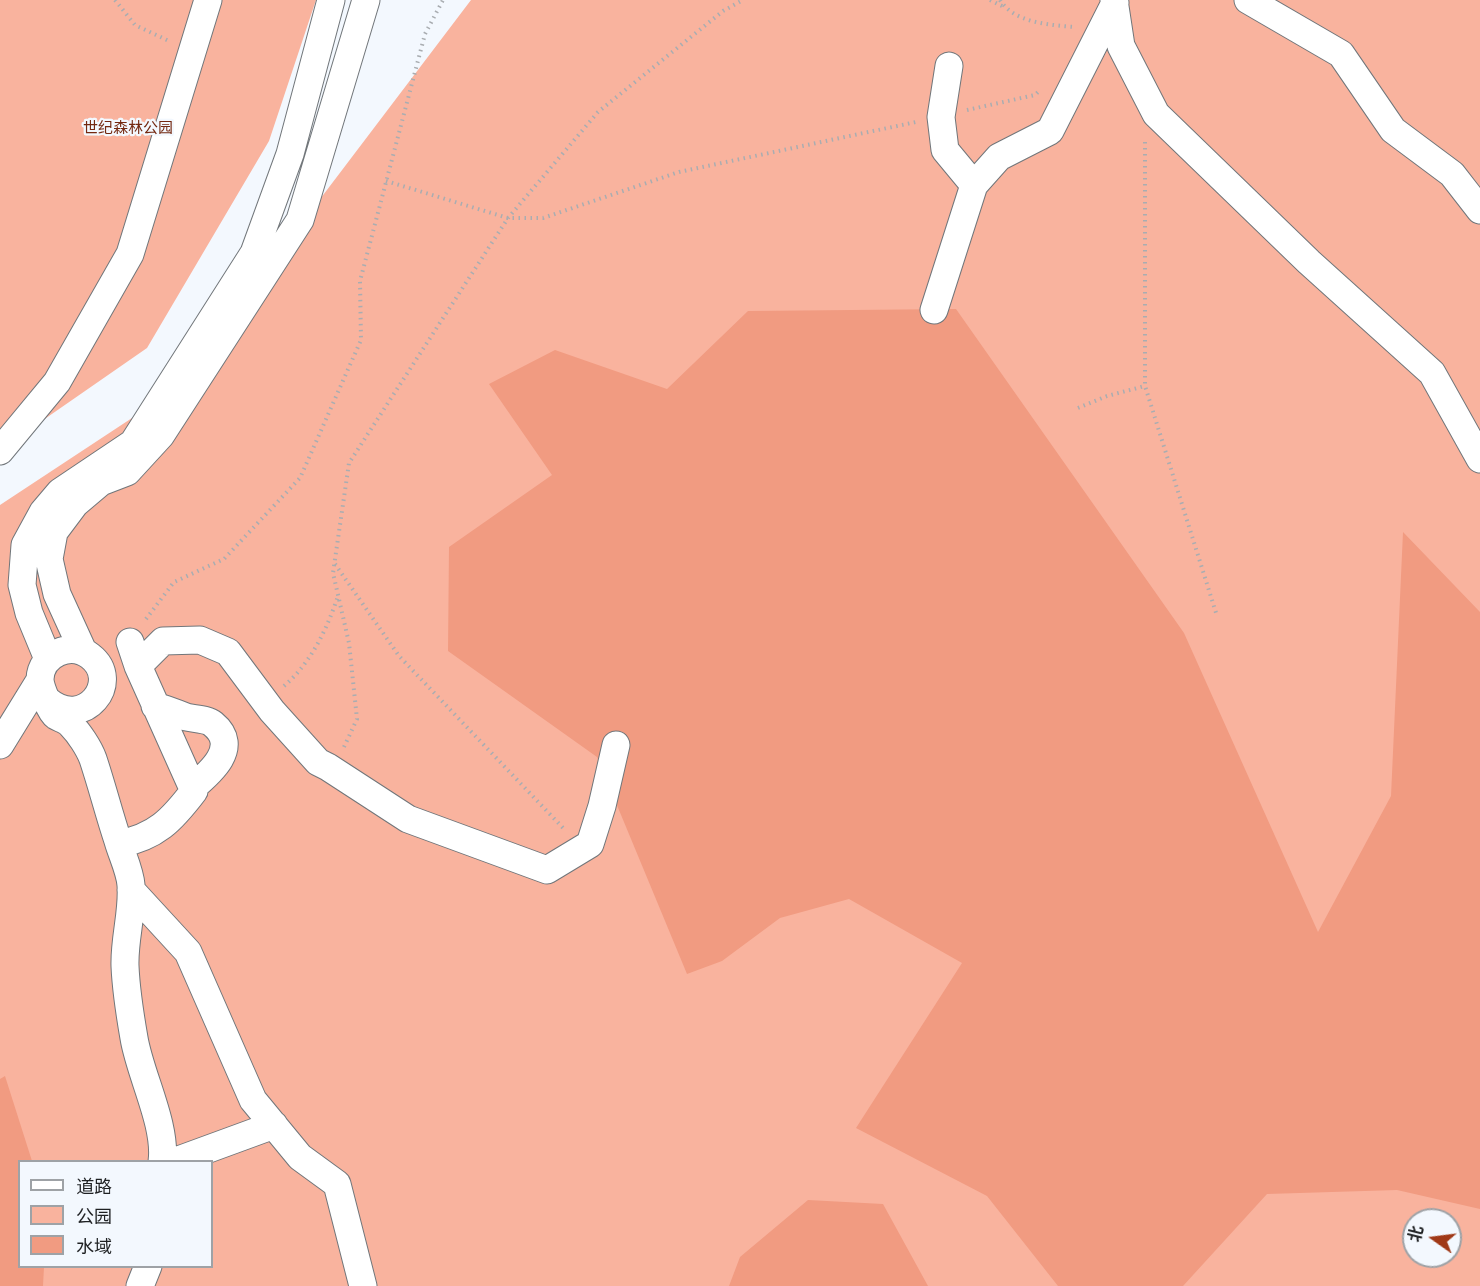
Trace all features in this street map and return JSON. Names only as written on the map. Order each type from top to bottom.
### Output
[{"type":"lane","points":[[0,451],[57,382],[130,254],[208,0]]},
{"type":"lane","points":[[162,1160],[163,1151],[158,1126],[135,1041],[125,966],[131,883],[92,756],[70,723],[53,714],[22,585],[26,545],[43,512],[60,492],[133,443],[254,253],[290,154],[331,0]]},
{"type":"lane","points":[[83,651],[57,594],[49,560],[54,532],[75,504],[101,482],[127,472],[160,435],[300,220],[366,0]]},
{"type":"lane","points":[[1248,0],[1341,54],[1393,130],[1452,174],[1480,210]]},
{"type":"lane","points":[[934,310],[974,185],[999,157],[1050,130],[1114,1]]},
{"type":"lane","points":[[1114,1],[1121,46],[1156,114],[1309,262],[1432,373],[1480,459]]},
{"type":"lane","points":[[949,66],[941,117],[945,150],[974,185]]},
{"type":"lane","points":[[119,844],[139,840],[161,827],[176,815],[194,791],[134,654],[163,641],[200,640],[228,652],[265,702],[318,762],[408,819],[547,870],[590,844],[603,806],[616,745]]},
{"type":"lane","points":[[0,745],[64,650],[83,651],[92,656],[102,674],[103,684],[93,702],[75,711],[55,706],[45,680]]},
{"type":"lane","points":[[155,706],[212,723],[224,738],[224,753],[212,771],[192,788]]},
{"type":"lane","points":[[131,890],[188,952],[254,1100],[300,1157],[338,1184],[363,1286]]},
{"type":"lane","points":[[175,1160],[274,1125]]},
{"type":"lane","points":[[140,1286],[147,1268]]},
{"type":"path","points":[[115,0],[135,25],[191,52]]},
{"type":"path","points":[[134,654],[174,582],[224,560],[300,478],[361,340],[360,280],[425,34],[443,0]]},
{"type":"path","points":[[328,767],[337,761],[357,719],[349,643],[333,573],[349,463],[508,218],[598,112],[723,11],[743,0]]},
{"type":"path","points":[[990,0],[1040,24],[1079,28]]},
{"type":"path","points":[[1000,0],[1005,8]]},
{"type":"path","points":[[386,181],[508,218],[543,219],[680,172],[1035,95],[1043,87]]},
{"type":"path","points":[[1145,140],[1145,386],[1216,616]]},
{"type":"path","points":[[1078,408],[1107,396],[1145,386]]},
{"type":"path","points":[[335,563],[399,656],[582,848]]},
{"type":"path","points":[[265,702],[300,672],[329,624],[338,596]]},
{"type":"green space","name":"世纪森林公园","points":[[0,0],[316,0],[269,141],[147,348],[0,450]]},
{"type":"green space","points":[[471,0],[1480,0],[1480,1286],[0,1286],[0,505],[176,389]]},
{"type":"water","points":[[956,309],[1184,633],[1318,932],[1391,796],[1403,532],[1480,612],[1480,1209],[1397,1190],[1267,1194],[1183,1286],[1058,1286],[987,1196],[856,1128],[962,963],[849,899],[780,918],[722,961],[687,974],[597,757],[448,651],[449,547],[552,475],[489,384],[555,350],[667,389],[748,311]]},
{"type":"water","points":[[5,1076],[32,1160],[18,1160],[18,1268],[44,1268],[43,1286],[0,1286],[0,1079]]},
{"type":"water","points":[[808,1200],[883,1204],[928,1286],[729,1286],[740,1257]]}]
